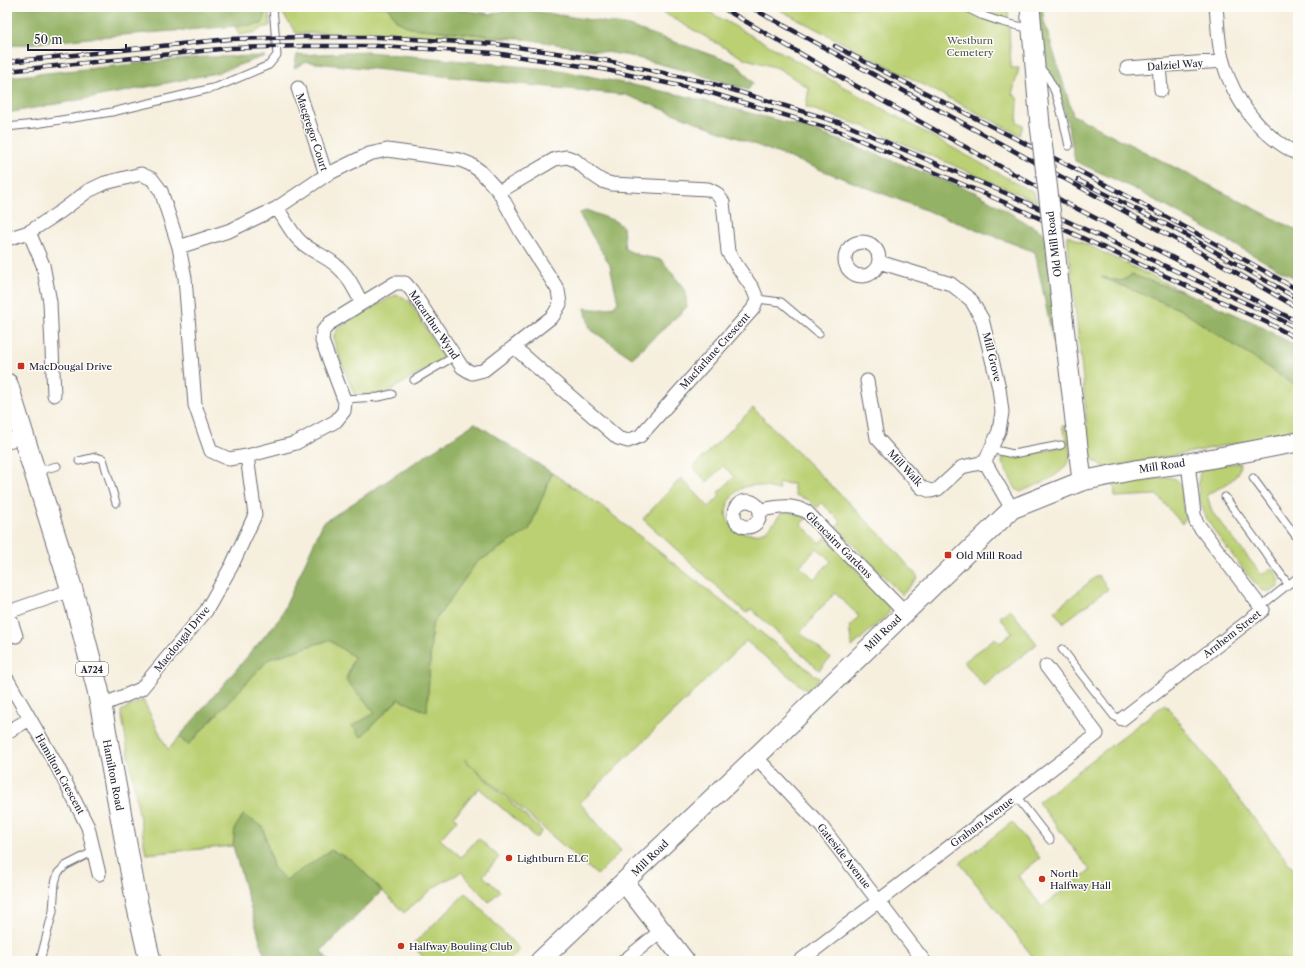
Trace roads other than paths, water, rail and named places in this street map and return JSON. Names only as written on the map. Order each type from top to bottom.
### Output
[{"type":"main road","name":"Hamilton Road","points":[[7,384],[15,438],[35,471],[72,590],[98,690],[137,904],[150,961]]},
{"type":"street","name":"Old Mill Road","points":[[1030,7],[1040,125],[1082,481]]},
{"type":"street","points":[[1216,7],[1222,61],[1234,90],[1264,132],[1284,147],[1298,154]]},
{"type":"street","name":"Dalziel Way","points":[[1127,68],[1222,61]]},
{"type":"street","points":[[1159,66],[1161,90]]},
{"type":"street","name":"Macgregor Court","points":[[298,88],[326,175]]},
{"type":"street","name":"Macarthur Wynd","points":[[179,247],[231,230],[277,208],[326,175],[369,154],[387,150],[460,160],[480,170],[499,192],[521,232],[558,290],[560,304],[553,316],[484,370],[472,372],[462,367],[412,290],[405,283],[394,283],[330,323],[323,331],[322,341],[344,399]]},
{"type":"street","points":[[499,192],[555,159],[567,157],[574,160],[592,175],[602,181],[612,184],[708,189],[716,193],[723,202],[728,252],[753,289],[757,299]]},
{"type":"street","points":[[7,240],[29,232],[60,212],[88,191],[105,183],[141,174],[152,179],[161,191],[179,247],[185,278],[195,405],[211,451],[230,458],[247,456],[296,443],[336,421],[344,411],[344,399]]},
{"type":"street","points":[[277,208],[298,240],[339,267],[362,303]]},
{"type":"street","points":[[29,232],[43,265],[50,302],[54,395]]},
{"type":"street","name":"Mill Grove","points":[[879,262],[951,284],[971,300],[982,319],[999,388],[1002,412],[999,431],[985,462]]},
{"type":"street","name":"Macfarlane Crescent","points":[[514,347],[618,438],[628,441],[640,436],[753,309],[757,299]]},
{"type":"street","name":"Mill Walk","points":[[867,381],[877,438],[922,488],[931,491],[938,489],[962,467],[985,462]]},
{"type":"street","name":"Mill Road","points":[[540,961],[756,757],[1012,509],[1082,481],[1135,470],[1188,463],[1298,442]]},
{"type":"street","name":"Macdougal Drive","points":[[100,706],[141,689],[206,611],[232,565],[255,515],[247,456]]},
{"type":"street","points":[[985,462],[1012,509]]},
{"type":"street","name":"Arnhem Street","points":[[1122,719],[1263,610],[1196,522],[1188,463]]},
{"type":"street","name":"Glencairn Gardens","points":[[760,510],[784,506],[795,507],[806,511],[904,613]]},
{"type":"street","points":[[16,636],[8,610],[72,590]]},
{"type":"street","name":"Graham Avenue","points":[[800,961],[1098,734],[1046,666]]},
{"type":"street","name":"Hamilton Crescent","points":[[7,679],[79,807],[88,827],[99,874]]},
{"type":"street","points":[[7,732],[30,719]]},
{"type":"street","name":"Gateside Avenue","points":[[756,757],[821,826],[924,961]]},
{"type":"street","points":[[624,882],[685,961]]},
{"type":"street","points":[[624,961],[662,930]]},
{"type":"lane","points":[[7,127],[112,112],[217,87],[269,64],[277,55],[273,7]]},
{"type":"lane","points":[[965,7],[981,15],[1002,22],[1032,29]]},
{"type":"lane","points":[[981,15],[983,7]]},
{"type":"lane","points":[[1035,66],[1044,72],[1058,98],[1069,146]]},
{"type":"lane","points":[[757,299],[781,302],[819,334]]},
{"type":"lane","points":[[414,380],[455,356]]},
{"type":"lane","points":[[344,399],[379,397],[392,394]]},
{"type":"lane","points":[[991,449],[1013,454],[1061,445]]},
{"type":"lane","points":[[79,461],[96,457],[103,459],[116,502]]},
{"type":"lane","points":[[35,471],[57,466]]},
{"type":"lane","points":[[1253,478],[1298,539]]},
{"type":"lane","points":[[1225,497],[1288,584]]},
{"type":"lane","points":[[1260,606],[1298,577]]},
{"type":"lane","points":[[1062,649],[1114,716],[1122,719]]},
{"type":"lane","points":[[1016,796],[1050,840]]},
{"type":"lane","points":[[40,961],[54,911],[55,883],[58,873],[65,866],[94,851]]},
{"type":"railway","points":[[721,7],[856,86],[1066,203],[1298,322]]},
{"type":"railway","points":[[750,7],[1223,265],[1298,308]]},
{"type":"railway","points":[[7,62],[229,39],[304,37],[379,37],[496,44],[603,60],[710,83],[844,124],[1010,195],[1272,315],[1298,329]]},
{"type":"railway","points":[[7,71],[230,48],[304,46],[379,46],[495,53],[602,69],[708,92],[841,132],[1006,203],[1268,323],[1298,339]]},
{"type":"railway","points":[[835,46],[1113,188],[1298,290]]},
{"type":"railway","points":[[1078,180],[1177,230],[1298,299]]},
{"type":"place","name":"MacDougal Drive","points":[[21,366]]},
{"type":"place","name":"Old Mill Road","points":[[948,555]]},
{"type":"place","name":"Lightburn ELC","points":[[509,858]]},
{"type":"place","name":"North Halfway Hall","points":[[1042,879]]},
{"type":"place","name":"Halfway Bouling Club","points":[[401,946]]},
{"type":"park label","name":"Westburn Cemetery","points":[[970,46]]}]
